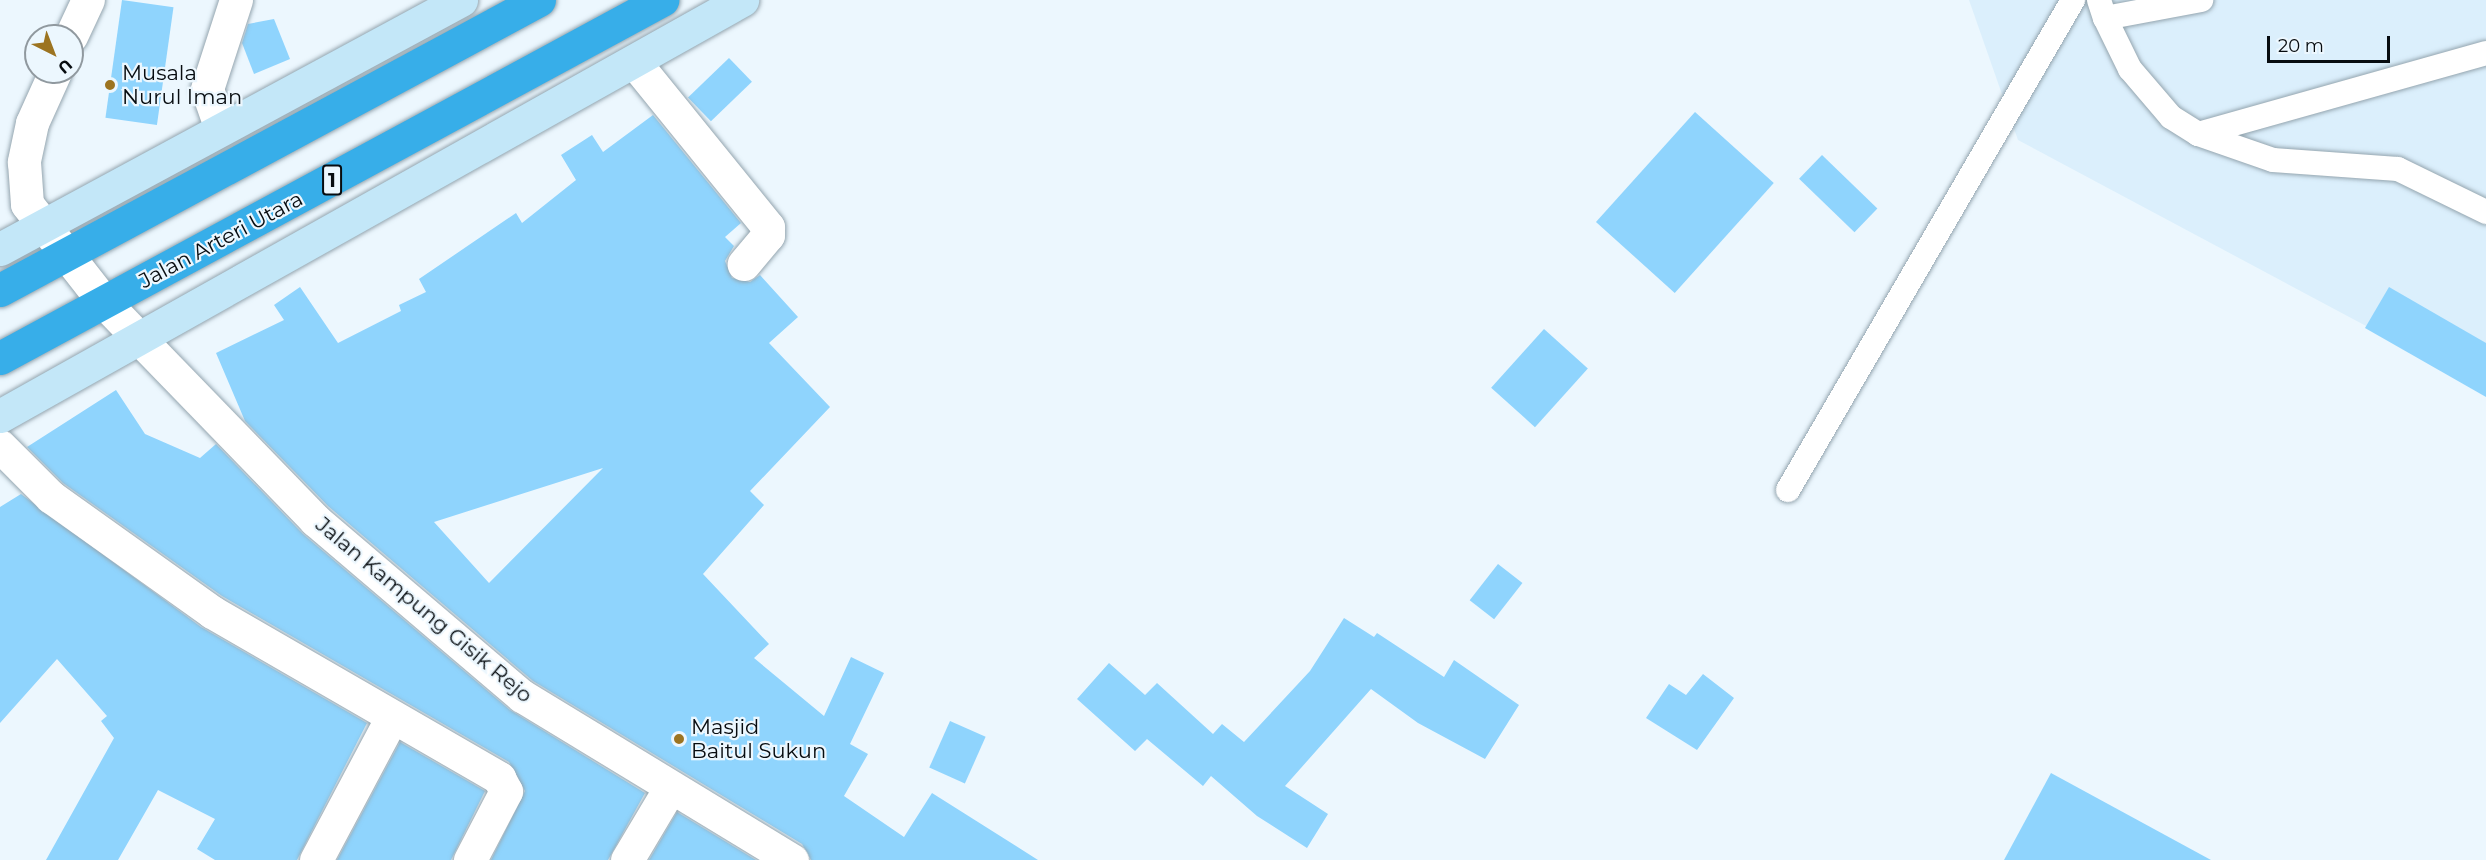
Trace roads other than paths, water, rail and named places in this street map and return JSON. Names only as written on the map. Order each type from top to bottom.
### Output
[{"type":"highway","points":[[0,290],[64,258],[539,0]]},
{"type":"highway","name":"Jalan Arteri Utara","points":[[0,358],[662,0]]},
{"type":"street","points":[[77,24],[88,0]]},
{"type":"street","points":[[221,129],[207,89],[236,0]]},
{"type":"street","points":[[23,211],[221,129],[461,0]]},
{"type":"street","points":[[0,416],[636,64],[742,0]]},
{"type":"street","points":[[636,64],[768,227],[768,235],[744,264]]},
{"type":"street","points":[[0,249],[23,211],[24,162],[32,123],[50,84]]},
{"type":"street","name":"Jalan Kampung Gisik Rejo","points":[[23,211],[103,301],[315,520],[522,696],[792,860]]},
{"type":"street","points":[[0,446],[51,497],[212,612],[505,785],[470,860]]},
{"type":"street","points":[[316,860],[392,717]]},
{"type":"street","points":[[637,856],[670,788]]},
{"type":"lane","points":[[1788,490],[2073,0]]},
{"type":"lane","points":[[2201,0],[2102,9],[2130,69],[2171,117],[2198,134],[2273,160],[2398,169],[2436,183],[2486,212]]},
{"type":"lane","points":[[2198,134],[2486,53]]},
{"type":"place","name":"Musala Nurul Iman","points":[[110,85]]},
{"type":"place","name":"Masjid Baitul Sukun","points":[[679,739]]}]
